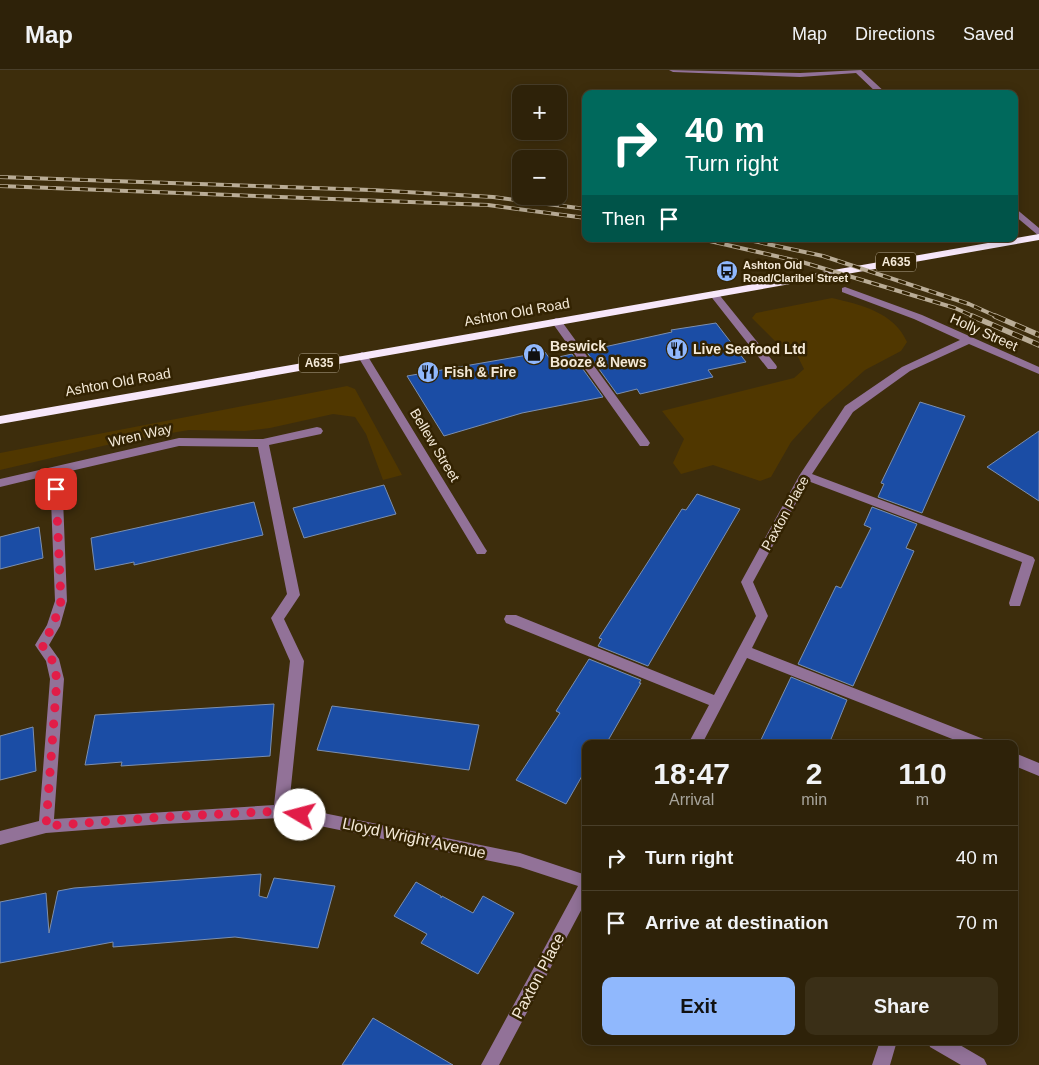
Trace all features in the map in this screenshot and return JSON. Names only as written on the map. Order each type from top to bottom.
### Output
[{"type":"highway","name":"Ashton Old Road","points":[[1018,241],[1039,237]]},
{"type":"highway","name":"Ashton Old Road","points":[[0,420],[1010,242]]},
{"type":"street","points":[[673,70],[800,75],[857,70],[879,90]]},
{"type":"street","points":[[1018,214],[1039,233]]},
{"type":"street","name":"Holly Street","points":[[845,290],[918,317],[1039,371]]},
{"type":"street","points":[[714,294],[772,367]]},
{"type":"street","points":[[556,321],[644,443]]},
{"type":"street","name":"Paxton Place","points":[[697,740],[762,616],[747,582],[804,476],[849,409],[906,369],[968,340]]},
{"type":"street","name":"Bellew Street","points":[[362,355],[481,551]]},
{"type":"street","name":"Wren Way","points":[[0,482],[179,442],[263,443],[317,431]]},
{"type":"street","points":[[263,443],[294,595],[277,618],[297,661],[281,811]]},
{"type":"street","points":[[46,826],[57,679],[52,660],[42,645],[53,626],[61,601],[56,470]]},
{"type":"street","points":[[804,476],[1029,560],[1015,603]]},
{"type":"street","points":[[511,619],[717,702]]},
{"type":"street","points":[[744,651],[971,740]]},
{"type":"street","points":[[1018,760],[1039,770]]},
{"type":"street","name":"Lloyd Wright Avenue","points":[[0,838],[46,826],[163,817],[281,811],[520,860],[582,881]]},
{"type":"street","name":"Paxton Place","points":[[490,1065],[582,893]]},
{"type":"street","points":[[881,1065],[888,1045]]},
{"type":"street","points":[[943,1045],[978,1065]]},
{"type":"shaded area","points":[[832,298],[876,311],[894,323],[907,342],[901,351],[865,370],[821,409],[791,442],[771,477],[760,481],[713,465],[681,474],[673,463],[684,439],[662,411],[794,378],[804,369],[797,355],[779,345],[752,318],[756,313]]},
{"type":"shaded area","points":[[347,386],[355,389],[402,475],[383,480],[366,434],[355,417],[333,414],[270,428],[245,431],[189,430],[124,441],[0,470],[0,453]]},
{"type":"building","points":[[716,323],[746,362],[708,370],[713,377],[640,394],[637,389],[617,394],[586,351],[672,332],[671,330]]},
{"type":"building","points":[[545,352],[550,359],[572,354],[603,397],[522,413],[444,436],[407,376]]},
{"type":"building","points":[[920,402],[965,416],[922,513],[878,497],[884,484],[881,483]]},
{"type":"building","points":[[1039,431],[1039,501],[987,467]]},
{"type":"building","points":[[384,485],[396,514],[304,538],[293,508]]},
{"type":"building","points":[[697,494],[740,509],[648,666],[598,646],[602,639],[599,638],[682,509],[686,510]]},
{"type":"building","points":[[254,502],[263,535],[134,565],[134,562],[95,570],[91,538]]},
{"type":"building","points":[[872,507],[917,524],[906,548],[914,551],[853,686],[798,664],[836,586],[841,588],[871,528],[864,525]]},
{"type":"building","points":[[39,527],[43,558],[0,569],[0,537]]},
{"type":"building","points":[[589,659],[641,680],[608,740],[582,740],[582,776],[566,804],[516,780],[560,713],[556,711]]},
{"type":"building","points":[[791,677],[847,700],[831,740],[761,740]]},
{"type":"building","points":[[274,704],[270,756],[121,766],[122,762],[85,765],[95,715]]},
{"type":"building","points":[[332,706],[479,725],[469,770],[317,750]]},
{"type":"building","points":[[33,727],[36,771],[0,780],[0,736]]},
{"type":"building","points":[[261,874],[259,896],[267,898],[274,878],[335,886],[318,948],[235,937],[113,947],[113,942],[0,963],[0,902],[46,893],[49,933],[58,891],[74,888]]},
{"type":"building","points":[[416,882],[441,896],[441,898],[442,896],[473,913],[483,896],[514,913],[478,974],[421,943],[427,934],[394,916]]},
{"type":"building","points":[[373,1018],[453,1065],[342,1065]]},
{"type":"railway","points":[[0,177],[371,190],[493,197],[582,208]]},
{"type":"railway","points":[[0,186],[488,205],[582,217]]},
{"type":"railway","points":[[714,242],[802,262],[955,308],[975,317]]},
{"type":"railway","points":[[758,242],[823,256],[969,304],[998,317]]},
{"type":"railway","points":[[972,316],[1039,345]]},
{"type":"railway","points":[[995,316],[1039,335]]},
{"type":"place","name":"Ashton Old Road/Claribel Street","points":[[727,271]]},
{"type":"place","name":"Live Seafood Ltd","points":[[677,349]]},
{"type":"place","name":"Beswick Booze & News","points":[[534,354]]},
{"type":"place","name":"Fish & Fire","points":[[428,372]]},
{"type":"route","points":[[56,489],[61,601],[53,626],[42,645],[52,660],[57,679],[46,826],[163,817],[281,811],[300,815]]}]
